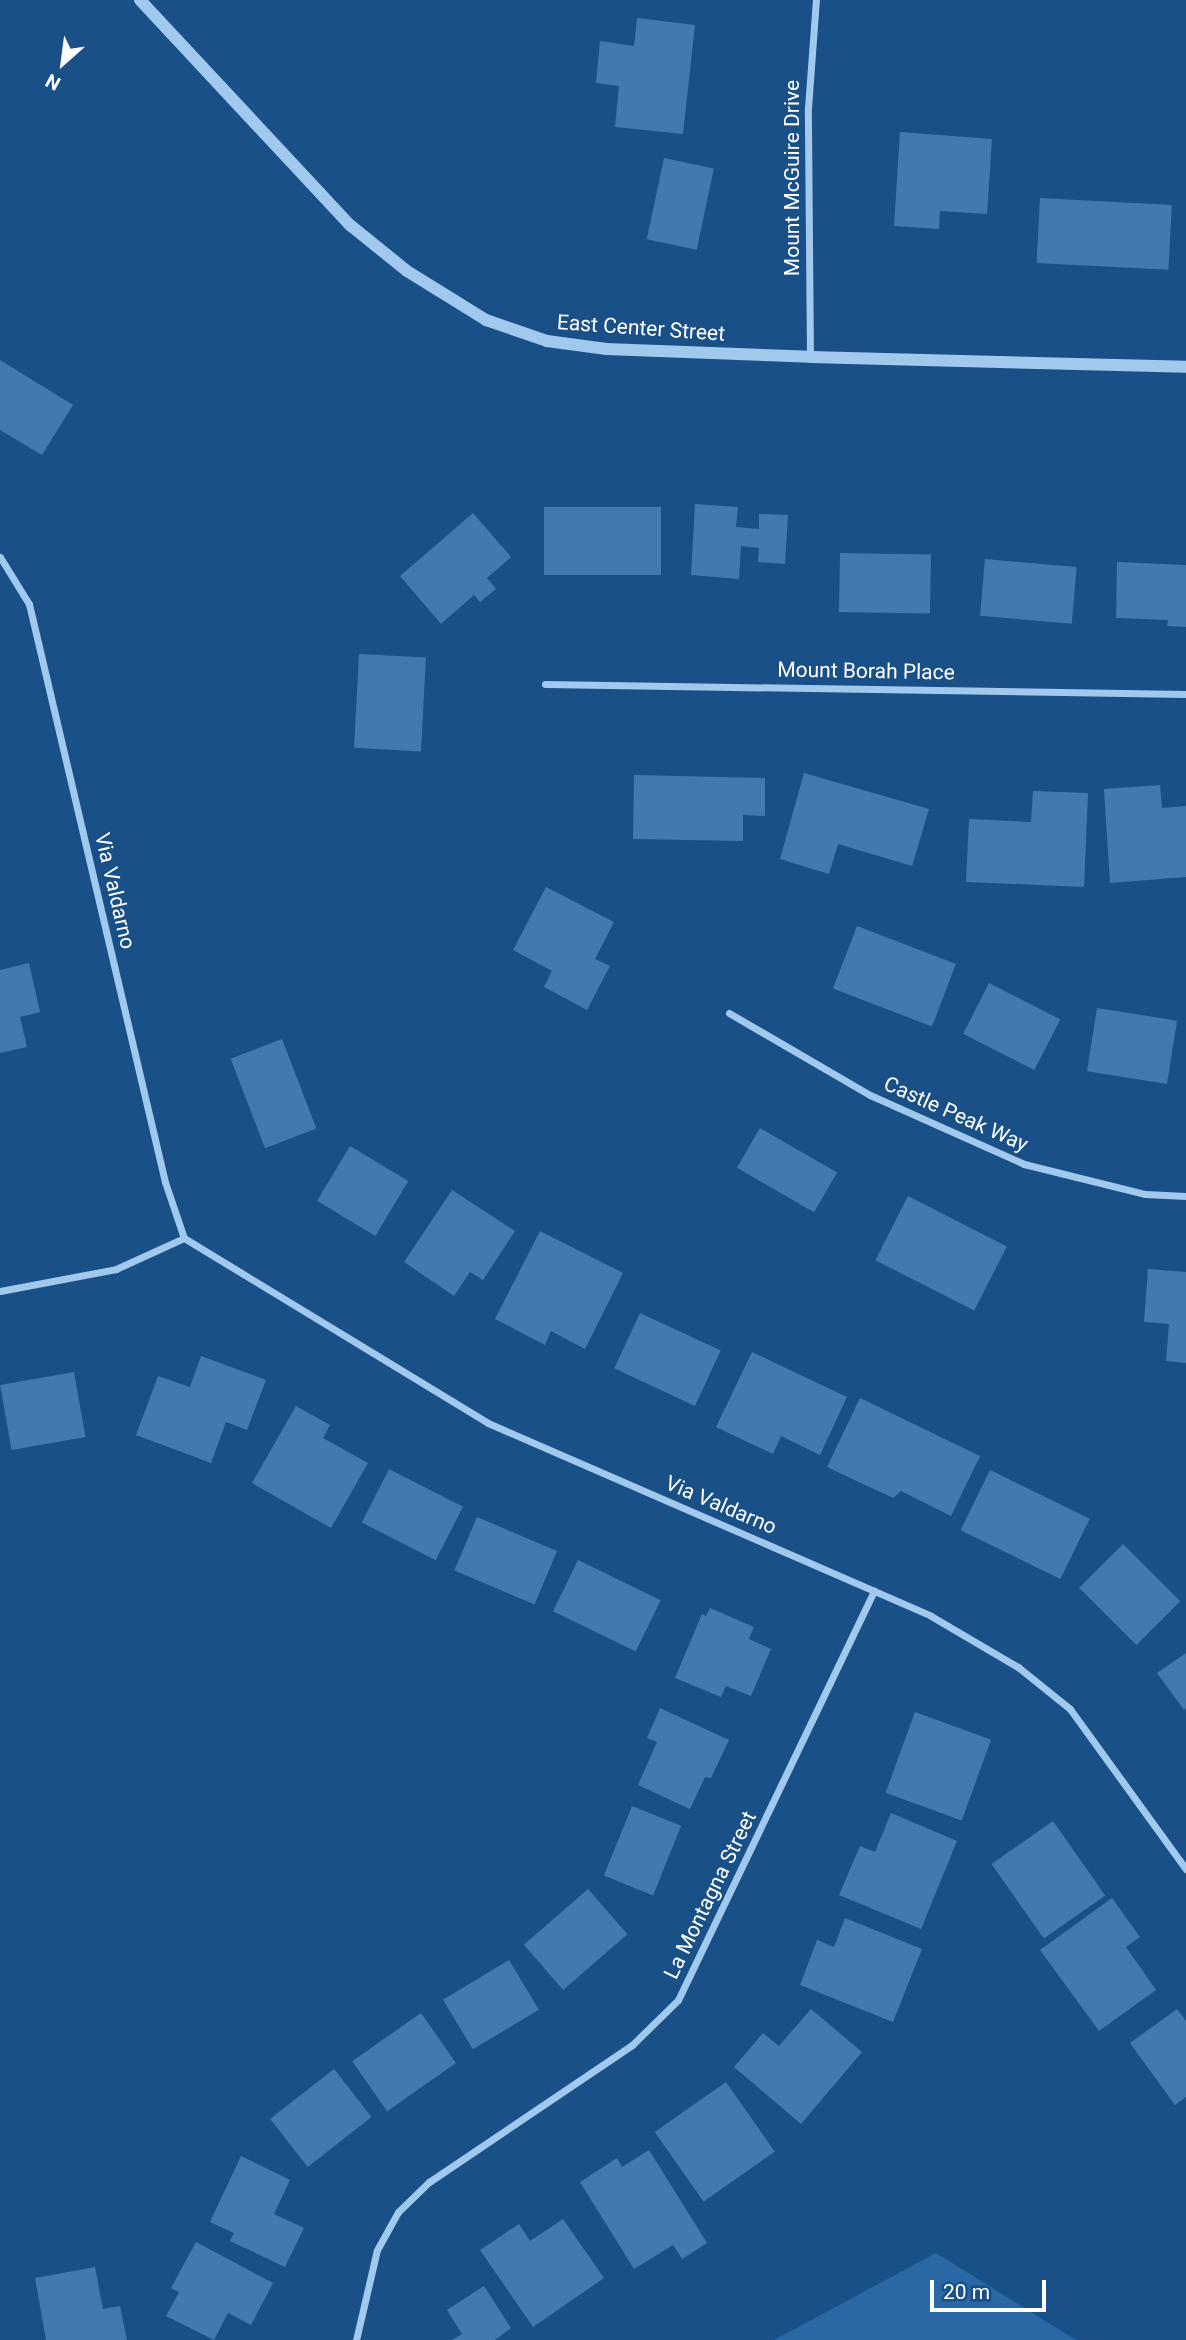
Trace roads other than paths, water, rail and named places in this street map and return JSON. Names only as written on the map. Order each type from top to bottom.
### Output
[{"type":"street","name":"East Center Street","points":[[140,0],[350,225],[407,271],[486,320],[547,341],[606,349],[1186,367]]},
{"type":"street","name":"Mount McGuire Drive","points":[[810,357],[808,108],[816,0]]},
{"type":"street","name":"Via Valdarno","points":[[0,557],[29,604],[165,1181],[184,1238],[436,1396],[488,1423],[943,1621],[1018,1667],[1070,1709],[1186,1869]]},
{"type":"street","name":"Mount Borah Place","points":[[545,684],[1186,694]]},
{"type":"street","name":"Castle Peak Way","points":[[729,1013],[870,1095],[1024,1164],[1145,1194],[1186,1196]]},
{"type":"street","points":[[0,1291],[116,1269],[184,1238]]},
{"type":"street","name":"La Montagna Street","points":[[356,2340],[377,2250],[398,2212],[429,2182],[632,2045],[678,2000],[874,1591]]}]
